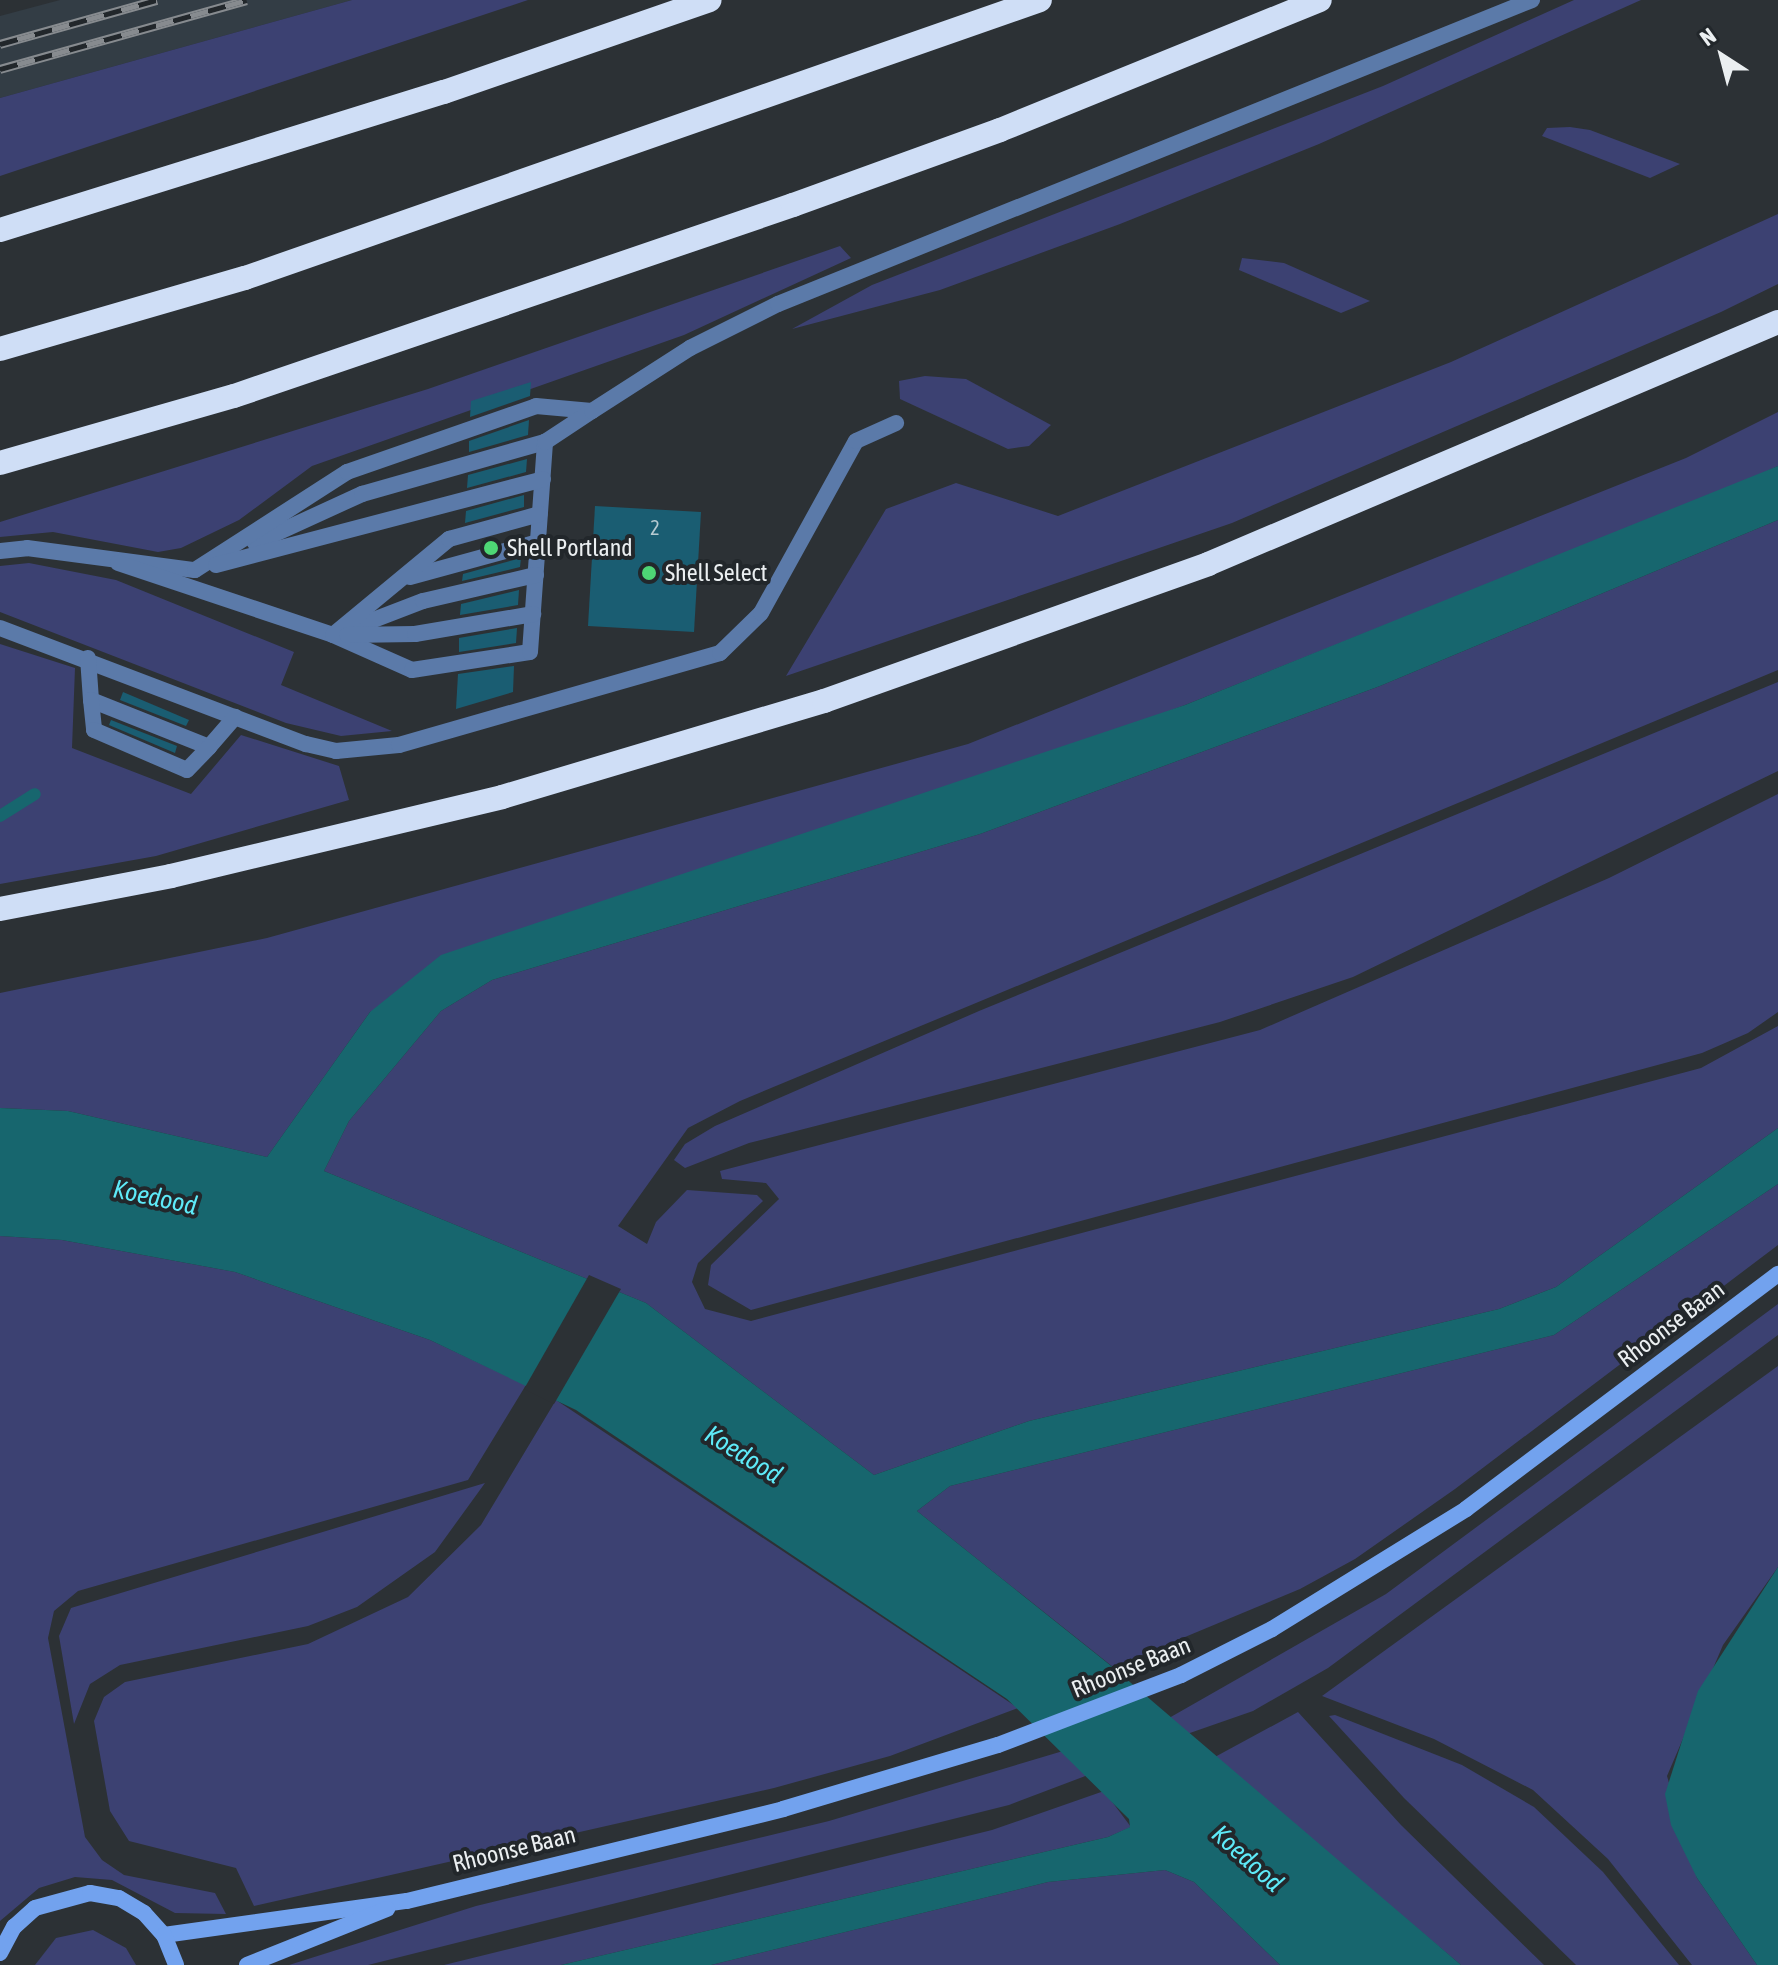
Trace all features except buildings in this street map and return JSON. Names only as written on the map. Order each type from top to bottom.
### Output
[{"type":"highway","points":[[0,230],[444,92],[709,0]]},
{"type":"highway","points":[[0,349],[245,278],[1040,0]]},
{"type":"highway","points":[[0,463],[234,396],[793,205],[1000,130],[1320,0]]},
{"type":"highway","points":[[0,909],[171,876],[502,797],[824,701],[1208,564],[1778,322]]},
{"type":"main road","name":"Rhoonse Baan","points":[[164,1935],[407,1901],[783,1809],[998,1745],[1181,1675],[1272,1629],[1466,1509],[1778,1274]]},
{"type":"main road","points":[[0,1953],[24,1916],[75,1893],[132,1904],[164,1935],[176,1965]]},
{"type":"main road","name":"Rhoonse Baan","points":[[247,1965],[407,1901]]},
{"type":"lane","points":[[195,570],[362,494],[545,442],[690,348],[778,304],[1532,0]]},
{"type":"lane","points":[[195,570],[347,472],[536,406],[592,411]]},
{"type":"lane","points":[[0,628],[88,658],[306,744],[367,751],[720,653],[761,613],[856,441],[896,423]]},
{"type":"lane","points":[[118,563],[333,635],[412,670],[530,652],[545,442]]},
{"type":"lane","points":[[0,551],[51,550],[118,563],[195,570],[543,479]]},
{"type":"lane","points":[[333,635],[408,577],[449,539],[540,514]]},
{"type":"lane","points":[[408,577],[538,542]]},
{"type":"lane","points":[[333,635],[423,601],[536,575]]},
{"type":"lane","points":[[333,635],[415,634],[533,614]]},
{"type":"lane","points":[[88,658],[94,730],[187,770],[235,717]]},
{"type":"lane","points":[[91,700],[209,747]]},
{"type":"shaded area","points":[[60,0],[352,0],[0,98],[0,16]]},
{"type":"shaded area","points":[[352,0],[528,0],[0,176],[0,98]]},
{"type":"shaded area","points":[[1574,0],[1641,0],[1319,144],[1120,224],[940,290],[792,329],[872,285],[1383,86]]},
{"type":"shaded area","points":[[1547,128],[1590,130],[1680,164],[1650,178],[1542,136]]},
{"type":"shaded area","points":[[1778,214],[1778,284],[1721,312],[1232,523],[786,676],[886,509],[956,483],[1058,516],[1451,362]]},
{"type":"shaded area","points":[[840,246],[851,258],[684,335],[312,466],[239,520],[181,548],[158,552],[53,532],[0,537],[0,522],[428,389]]},
{"type":"shaded area","points":[[1242,258],[1284,263],[1370,301],[1341,313],[1239,270]]},
{"type":"shaded area","points":[[925,376],[966,379],[1051,425],[1029,446],[1008,449],[900,399],[899,381]]},
{"type":"shaded area","points":[[1778,412],[1778,466],[1739,484],[1185,705],[370,1012],[267,1157],[68,1111],[0,1108],[0,993],[267,938],[968,744],[1686,458]]},
{"type":"shaded area","points":[[1778,520],[1778,670],[740,1101],[688,1128],[618,1226],[647,1244],[656,1222],[687,1190],[757,1195],[763,1201],[698,1263],[692,1282],[705,1309],[751,1321],[1701,1068],[1778,1026],[1778,1128],[1556,1287],[1499,1309],[1029,1421],[874,1475],[646,1303],[324,1171],[349,1121],[441,1011],[492,980],[980,834],[1380,686]]},
{"type":"shaded area","points":[[29,563],[116,580],[294,652],[281,685],[392,731],[341,736],[286,723],[0,612],[0,566]]},
{"type":"shaded area","points":[[0,644],[75,668],[72,748],[191,794],[241,735],[339,766],[349,800],[156,856],[0,884]]},
{"type":"shaded area","points":[[1778,682],[1778,771],[1353,977],[1220,1022],[749,1143],[685,1168],[674,1160],[685,1144],[715,1126],[979,1011]]},
{"type":"shaded area","points":[[1778,794],[1778,1012],[1748,1033],[1702,1053],[751,1310],[708,1285],[711,1265],[779,1199],[766,1183],[722,1179],[720,1171],[1260,1030],[1609,878]]},
{"type":"shaded area","points":[[1778,1184],[1778,1245],[1455,1489],[1355,1559],[1300,1589],[1113,1667],[917,1511],[950,1486],[1554,1335]]},
{"type":"shaded area","points":[[0,1236],[62,1240],[235,1272],[430,1340],[526,1385],[468,1480],[78,1591],[54,1611],[48,1638],[85,1837],[102,1860],[124,1875],[215,1893],[226,1914],[175,1913],[112,1880],[75,1877],[39,1888],[0,1921]]},
{"type":"shaded area","points":[[1778,1304],[1778,1335],[1328,1668],[1253,1711],[1187,1734],[1169,1718],[1386,1594]]},
{"type":"shaded area","points":[[1778,1366],[1778,1567],[1723,1645],[1667,1776],[1697,1878],[1757,1965],[1692,1965],[1608,1859],[1533,1790],[1434,1739],[1322,1696]]},
{"type":"shaded area","points":[[556,1400],[1018,1708],[890,1756],[774,1788],[254,1906],[236,1868],[129,1841],[110,1811],[94,1721],[104,1697],[125,1682],[308,1644],[408,1597],[481,1525]]},
{"type":"shaded area","points":[[485,1483],[435,1552],[357,1607],[308,1626],[120,1665],[90,1684],[74,1724],[59,1636],[71,1608]]},
{"type":"shaded area","points":[[1298,1712],[1401,1825],[1544,1965],[1461,1965],[1213,1758]]},
{"type":"shaded area","points":[[1335,1715],[1462,1765],[1534,1807],[1603,1872],[1679,1965],[1576,1965],[1404,1798],[1329,1716]]},
{"type":"shaded area","points":[[1063,1751],[1088,1775],[1009,1805],[368,1965],[289,1965],[476,1906],[829,1821]]},
{"type":"shaded area","points":[[1104,1791],[1131,1827],[1108,1837],[561,1965],[444,1965],[992,1830]]},
{"type":"shaded area","points":[[1165,1870],[1194,1882],[1280,1965],[711,1965],[1048,1882]]},
{"type":"shaded area","points":[[93,1930],[126,1948],[136,1965],[35,1965],[56,1938]]},
{"type":"water","name":"Koedood","points":[[1778,466],[1778,520],[1380,686],[980,834],[492,980],[441,1011],[349,1121],[324,1171],[646,1303],[874,1475],[1029,1421],[1499,1309],[1556,1287],[1778,1128],[1778,1184],[1554,1335],[950,1486],[917,1511],[1110,1665],[1461,1965],[1280,1965],[1194,1882],[1165,1870],[1048,1882],[711,1965],[561,1965],[1108,1837],[1130,1827],[1129,1819],[1007,1699],[576,1410],[430,1340],[235,1272],[62,1240],[0,1236],[0,1108],[68,1111],[267,1157],[370,1012],[441,955],[1185,705]]},
{"type":"water","points":[[1778,1567],[1778,1965],[1757,1965],[1697,1878],[1671,1825],[1665,1794],[1698,1691]]},
{"type":"pier","points":[[589,1275],[621,1289],[554,1404],[524,1389]]},
{"type":"waterway","points":[[0,816],[35,794]]},
{"type":"railway","points":[[0,44],[157,0]]},
{"type":"railway","points":[[0,69],[247,0]]},
{"type":"place","name":"Shell Portland","points":[[491,548]]},
{"type":"place","name":"Shell Select","points":[[649,573]]}]
